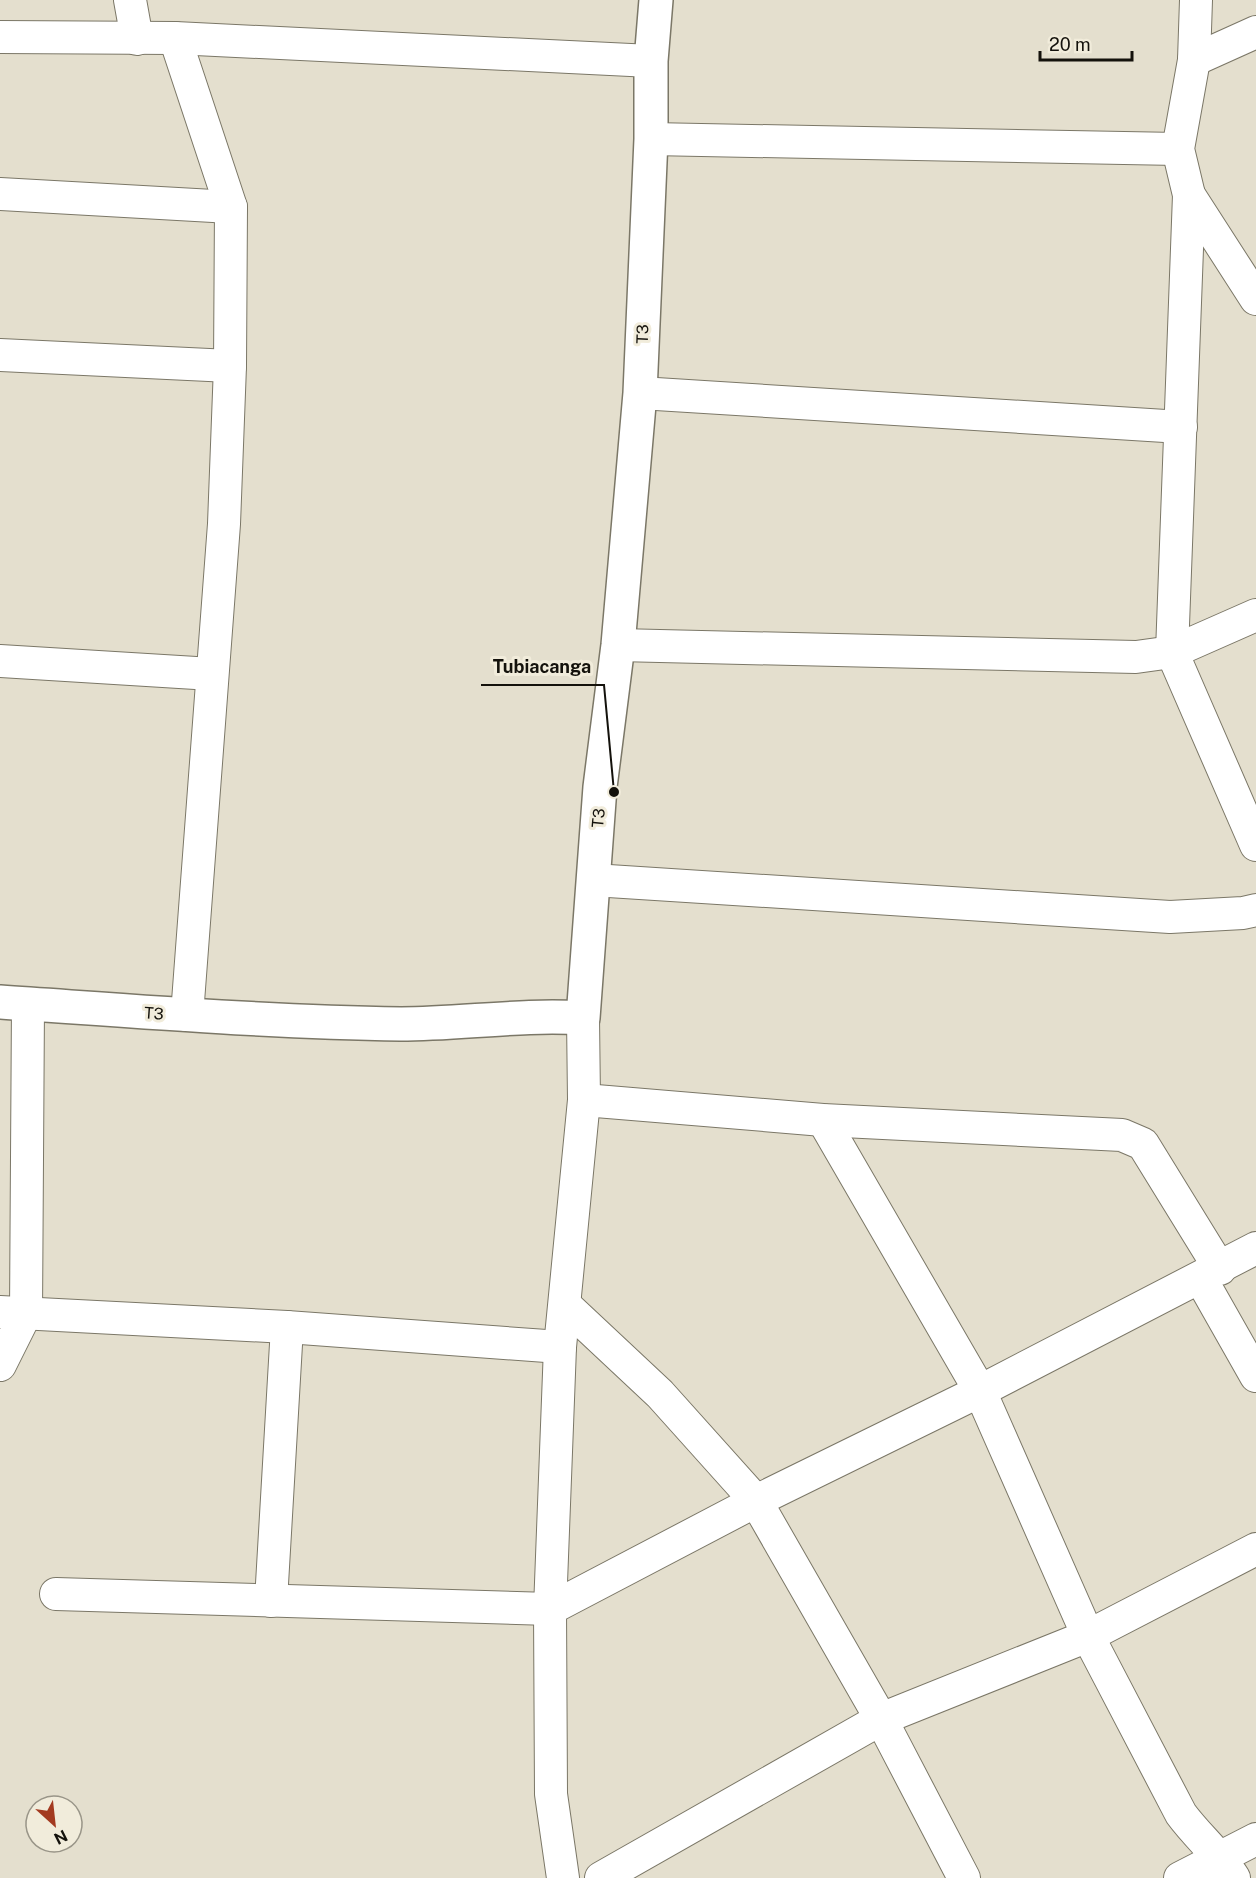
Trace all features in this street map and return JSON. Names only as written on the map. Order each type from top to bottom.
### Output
[{"type":"street","points":[[130,0],[137,39]]},
{"type":"street","name":"T3","points":[[14,1003],[187,1015],[402,1024],[546,1015],[583,1018],[600,787],[618,645],[640,393],[651,139],[651,61],[656,0]]},
{"type":"street","points":[[1196,0],[1194,60],[1178,149],[1189,195],[1172,652],[1256,845]]},
{"type":"street","points":[[1194,60],[1256,32]]},
{"type":"street","points":[[0,37],[175,38],[651,61]]},
{"type":"street","points":[[175,38],[231,207],[230,366],[224,524],[187,1015]]},
{"type":"street","points":[[651,139],[1178,149]]},
{"type":"street","points":[[0,194],[231,207]]},
{"type":"street","points":[[1189,195],[1256,299]]},
{"type":"street","points":[[0,355],[230,366]]},
{"type":"street","points":[[640,393],[1181,427]]},
{"type":"street","points":[[618,645],[1136,657],[1172,652],[1256,615]]},
{"type":"street","points":[[0,661],[212,674]]},
{"type":"street","points":[[593,880],[1170,917],[1243,913],[1256,910]]},
{"type":"street","points":[[0,1365],[13,1313],[14,1003]]},
{"type":"street","points":[[563,1878],[551,1794],[550,1609],[560,1347],[584,1101],[583,1018]]},
{"type":"street","points":[[584,1101],[823,1120],[1122,1135],[1143,1144],[1211,1274],[1256,1376]]},
{"type":"street","points":[[823,1120],[980,1391],[1088,1636],[1181,1814],[1200,1839],[1228,1868]]},
{"type":"street","points":[[56,1594],[550,1609],[756,1501],[1211,1274],[1256,1248]]},
{"type":"street","points":[[565,1305],[660,1394],[756,1501],[880,1719],[964,1878]]},
{"type":"street","points":[[13,1313],[286,1327],[560,1347]]},
{"type":"street","points":[[271,1601],[286,1327]]},
{"type":"street","points":[[600,1878],[880,1719],[1088,1636],[1256,1549]]},
{"type":"street","points":[[1180,1878],[1228,1868],[1256,1839]]},
{"type":"place","name":"Tubiacanga","points":[[614,792]]}]
